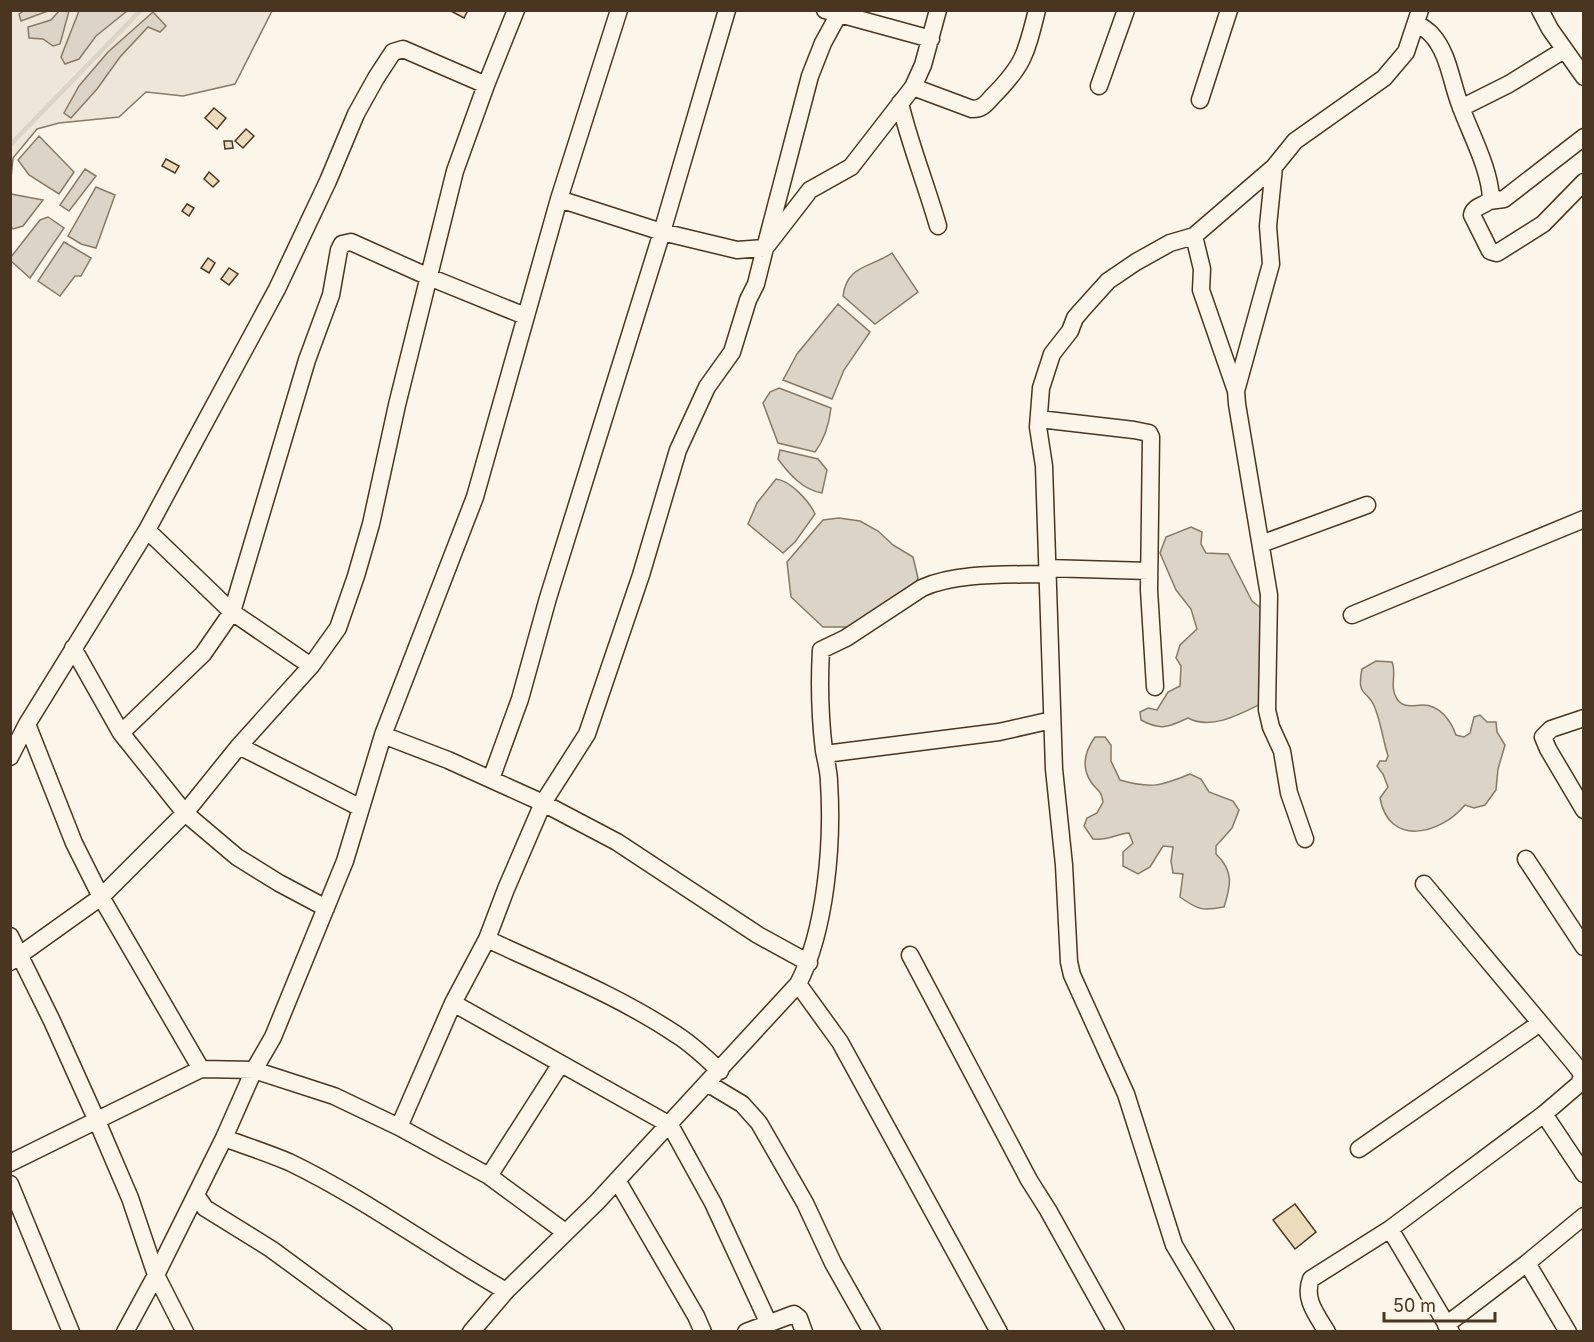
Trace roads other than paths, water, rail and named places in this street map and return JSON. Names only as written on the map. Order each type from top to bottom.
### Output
[{"type":"street","points":[[15,958],[101,897],[185,813],[239,746],[311,666],[338,628],[371,524],[397,405],[455,171],[516,10]]},
{"type":"street","points":[[125,1332],[196,1195],[254,1070],[273,1037],[345,861],[383,735],[475,497],[558,199],[619,10]]},
{"type":"street","points":[[491,779],[520,699],[548,598],[662,232],[727,10]]},
{"type":"street","points":[[558,199],[662,232],[737,250],[765,248],[810,190],[851,167],[913,87],[923,65],[938,10]]},
{"type":"street","points":[[913,87],[972,109],[981,108],[1006,83],[1026,54],[1037,10]]},
{"type":"street","points":[[1099,86],[1126,10]]},
{"type":"street","points":[[1200,100],[1229,10]]},
{"type":"street","points":[[1540,10],[1550,29],[1584,77]]},
{"type":"street","points":[[399,1127],[453,1003],[487,939],[543,803],[586,734],[641,575],[678,450],[707,387],[732,352],[748,300],[756,284],[810,76],[835,12],[931,39]]},
{"type":"street","points":[[1418,17],[1441,50],[1450,72],[1487,179],[1491,194],[1489,201]]},
{"type":"street","points":[[1226,1332],[1174,1245],[1126,1094],[1072,975],[1069,962],[1064,865],[1054,768],[1044,466],[1040,450],[1041,388],[1052,354],[1070,331],[1075,318],[1108,281],[1170,243],[1194,236],[1274,167],[1295,141],[1384,78],[1406,52],[1418,17]]},
{"type":"street","points":[[10,757],[27,724],[147,530],[277,289],[328,181],[356,114],[393,52],[403,50],[486,85]]},
{"type":"street","points":[[1461,108],[1509,84],[1564,50]]},
{"type":"street","points":[[900,103],[911,146],[928,190],[938,226]]},
{"type":"street","points":[[1584,137],[1504,199],[1489,201],[1475,209],[1472,215],[1488,248],[1493,253],[1497,253],[1543,224],[1584,182]]},
{"type":"street","points":[[1236,391],[1271,264],[1268,226],[1274,167]]},
{"type":"street","points":[[1194,236],[1202,269],[1201,290],[1236,391],[1269,595],[1267,710],[1271,727],[1282,751],[1289,793],[1305,840]]},
{"type":"street","points":[[121,733],[202,654],[232,612],[304,371],[331,295],[342,244],[351,242],[525,316]]},
{"type":"street","points":[[1039,419],[1149,433],[1151,437],[1149,571],[1155,687]]},
{"type":"street","points":[[1261,544],[1368,505]]},
{"type":"street","points":[[1352,615],[1584,519]]},
{"type":"street","points":[[147,530],[232,612],[311,666]]},
{"type":"street","points":[[471,1331],[506,1291],[597,1202],[720,1071],[798,984],[809,963],[823,902],[830,803],[819,682],[822,649],[846,638],[934,582],[1047,571],[1149,571]]},
{"type":"street","points":[[73,648],[121,733],[185,813],[237,856],[279,883],[326,908]]},
{"type":"street","points":[[1584,718],[1551,729],[1543,737],[1584,810]]},
{"type":"street","points":[[825,754],[999,732],[1052,720]]},
{"type":"street","points":[[27,724],[74,843],[101,897],[201,1069]]},
{"type":"street","points":[[383,735],[491,779],[543,803],[616,842],[758,935],[809,963]]},
{"type":"street","points":[[239,746],[361,808]]},
{"type":"street","points":[[1527,860],[1584,947]]},
{"type":"street","points":[[1327,1332],[1309,1301],[1307,1288],[1311,1279],[1390,1229],[1544,1114],[1579,1084],[1582,1077],[1580,1071],[1424,884]]},
{"type":"street","points":[[10,936],[15,958],[97,1121],[130,1198],[156,1275],[185,1332]]},
{"type":"street","points":[[487,939],[599,991],[650,1019],[678,1035],[720,1071]]},
{"type":"street","points":[[910,955],[1029,1180],[1116,1332]]},
{"type":"street","points":[[798,984],[840,1042],[999,1332]]},
{"type":"street","points":[[453,1003],[560,1065],[606,1087],[669,1125],[713,1203],[769,1324]]},
{"type":"street","points":[[1359,1149],[1540,1023]]},
{"type":"street","points":[[489,1176],[560,1065]]},
{"type":"street","points":[[10,1163],[201,1069],[254,1070],[334,1096],[399,1127],[489,1176],[565,1232]]},
{"type":"street","points":[[707,1083],[742,1104],[759,1123],[805,1203],[833,1263],[872,1332]]},
{"type":"street","points":[[1544,1114],[1584,1174]]},
{"type":"street","points":[[224,1138],[288,1162],[364,1204],[506,1291]]},
{"type":"street","points":[[617,1180],[703,1332]]},
{"type":"street","points":[[10,1184],[71,1332]]},
{"type":"street","points":[[196,1195],[205,1208],[271,1249],[384,1332]]},
{"type":"street","points":[[1390,1229],[1448,1328],[1584,1216]]},
{"type":"street","points":[[1527,1263],[1568,1332]]},
{"type":"street","points":[[746,1332],[788,1316],[797,1315],[804,1332]]},
{"type":"waterway","points":[[10,145],[141,10]]}]
